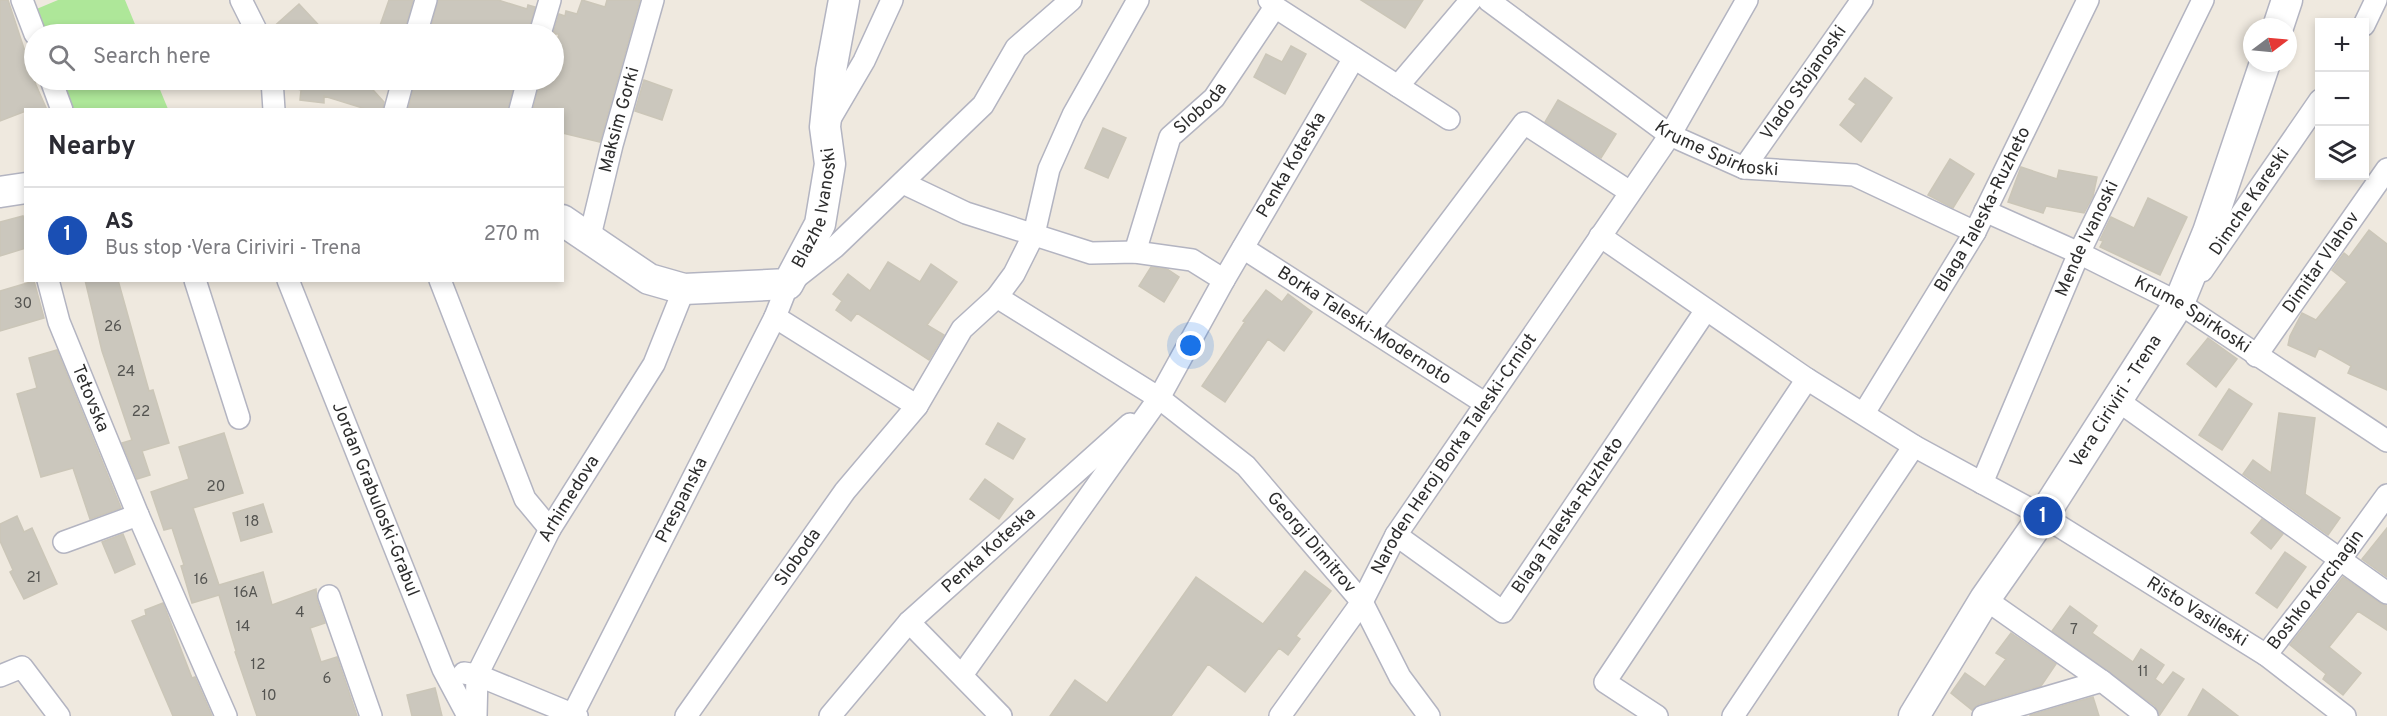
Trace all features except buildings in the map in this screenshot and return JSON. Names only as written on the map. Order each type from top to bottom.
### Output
[{"type":"street","points":[[22,0],[31,24]]},
{"type":"street","points":[[241,0],[253,24]]},
{"type":"street","points":[[419,24],[426,0]]},
{"type":"street","points":[[543,24],[550,0]]},
{"type":"street","name":"Maksim Gorki","points":[[589,240],[612,145],[653,0]]},
{"type":"street","name":"Blazhe Ivanoski","points":[[788,284],[820,224],[830,164],[825,127],[831,70],[844,0]]},
{"type":"street","name":"Blazhe Ivanoski","points":[[825,127],[864,61],[892,0]]},
{"type":"street","points":[[564,221],[649,279],[684,289],[788,284],[835,247],[983,105],[1016,48],[1071,0]]},
{"type":"street","name":"Sloboda","points":[[686,716],[845,491],[917,406],[962,329],[997,297],[1014,274],[1034,234],[1049,169],[1073,115],[1138,0]]},
{"type":"street","name":"Naroden Heroj Borka Taleski-Crniot","points":[[1280,716],[1362,602],[1396,535],[1670,135],[1747,0]]},
{"type":"street","name":"Vlado Stojanoski","points":[[1744,168],[1862,0]]},
{"type":"street","name":"Blaga Taleska-Ruzheto","points":[[1864,413],[1975,232],[2088,0]]},
{"type":"street","name":"Mende Ivanoski","points":[[1982,483],[2079,253],[2203,0]]},
{"type":"street","points":[[2281,18],[2287,0]]},
{"type":"street","points":[[2367,18],[2376,0]]},
{"type":"street","points":[[1398,86],[1474,1]]},
{"type":"street","name":"Krume Spirkoski","points":[[1474,1],[1670,135],[1744,168],[1854,175],[1975,232]]},
{"type":"street","points":[[1272,3],[1449,118]]},
{"type":"street","name":"Sloboda","points":[[1135,252],[1170,137],[1214,98],[1272,3]]},
{"type":"street","name":"Penka Koteska","points":[[962,675],[1159,398],[1224,280],[1354,58]]},
{"type":"street","name":"Vera Ciriviri - Trena","points":[[1914,716],[1985,599],[2043,516],[2179,303],[2208,232],[2262,72]]},
{"type":"street","points":[[55,90],[61,108]]},
{"type":"street","points":[[273,90],[274,108]]},
{"type":"street","points":[[396,108],[400,90]]},
{"type":"street","points":[[521,108],[525,90]]},
{"type":"street","name":"Dimche Kareski","points":[[2179,303],[2315,106]]},
{"type":"street","points":[[1369,329],[1524,123],[1630,192]]},
{"type":"street","name":"Dimitar Vlahov","points":[[2256,356],[2387,169]]},
{"type":"street","points":[[903,183],[966,213],[1091,254],[1135,252],[1192,260],[1224,280]]},
{"type":"street","name":"Krume Spirkoski","points":[[1985,211],[2079,253],[2179,303],[2387,441]]},
{"type":"street","points":[[1600,236],[1807,379],[1914,446],[2043,516]]},
{"type":"street","name":"Borka Taleski-Modernoto","points":[[1243,248],[1486,404]]},
{"type":"street","name":"Tetovska","points":[[48,282],[58,322],[138,515],[226,716]]},
{"type":"street","points":[[196,282],[239,418]]},
{"type":"street","name":"Jordan Grabuloski-Grabul","points":[[289,282],[443,669],[468,716]]},
{"type":"street","points":[[441,282],[525,499],[550,529]]},
{"type":"street","name":"Prespanska","points":[[443,669],[477,675],[575,715],[775,317],[788,284]]},
{"type":"street","name":"Arhimedova","points":[[476,716],[477,675],[550,529],[654,364],[684,289]]},
{"type":"street","points":[[997,297],[1159,398]]},
{"type":"street","name":"Blaga Taleska-Ruzheto","points":[[1396,535],[1503,612],[1706,310]]},
{"type":"street","points":[[775,317],[917,406]]},
{"type":"street","points":[[1657,716],[1605,682],[1807,379]]},
{"type":"street","name":"Penka Koteska","points":[[830,716],[909,622],[1159,398]]},
{"type":"street","name":"Georgi Dimitrov","points":[[1159,398],[1246,466],[1362,602],[1400,677],[1429,716]]},
{"type":"street","points":[[2117,400],[2339,561],[2387,593]]},
{"type":"street","points":[[1733,716],[1914,446]]},
{"type":"street","name":"Boshko Korchagin","points":[[2266,655],[2387,495]]},
{"type":"street","points":[[64,542],[138,515]]},
{"type":"street","name":"Risto Vasileski","points":[[2043,516],[2266,655],[2345,716]]},
{"type":"street","points":[[329,596],[371,716]]},
{"type":"street","points":[[1985,599],[2102,681],[2147,716]]},
{"type":"street","points":[[909,622],[1001,716]]},
{"type":"street","points":[[0,676],[22,667],[59,716]]},
{"type":"street","points":[[1983,716],[2102,681]]},
{"type":"green space","points":[[58,0],[125,0],[135,24],[31,24],[27,13]]},
{"type":"green space","points":[[55,90],[160,90],[168,108],[62,108]]},
{"type":"place","name":"AS","points":[[2043,516]]}]
